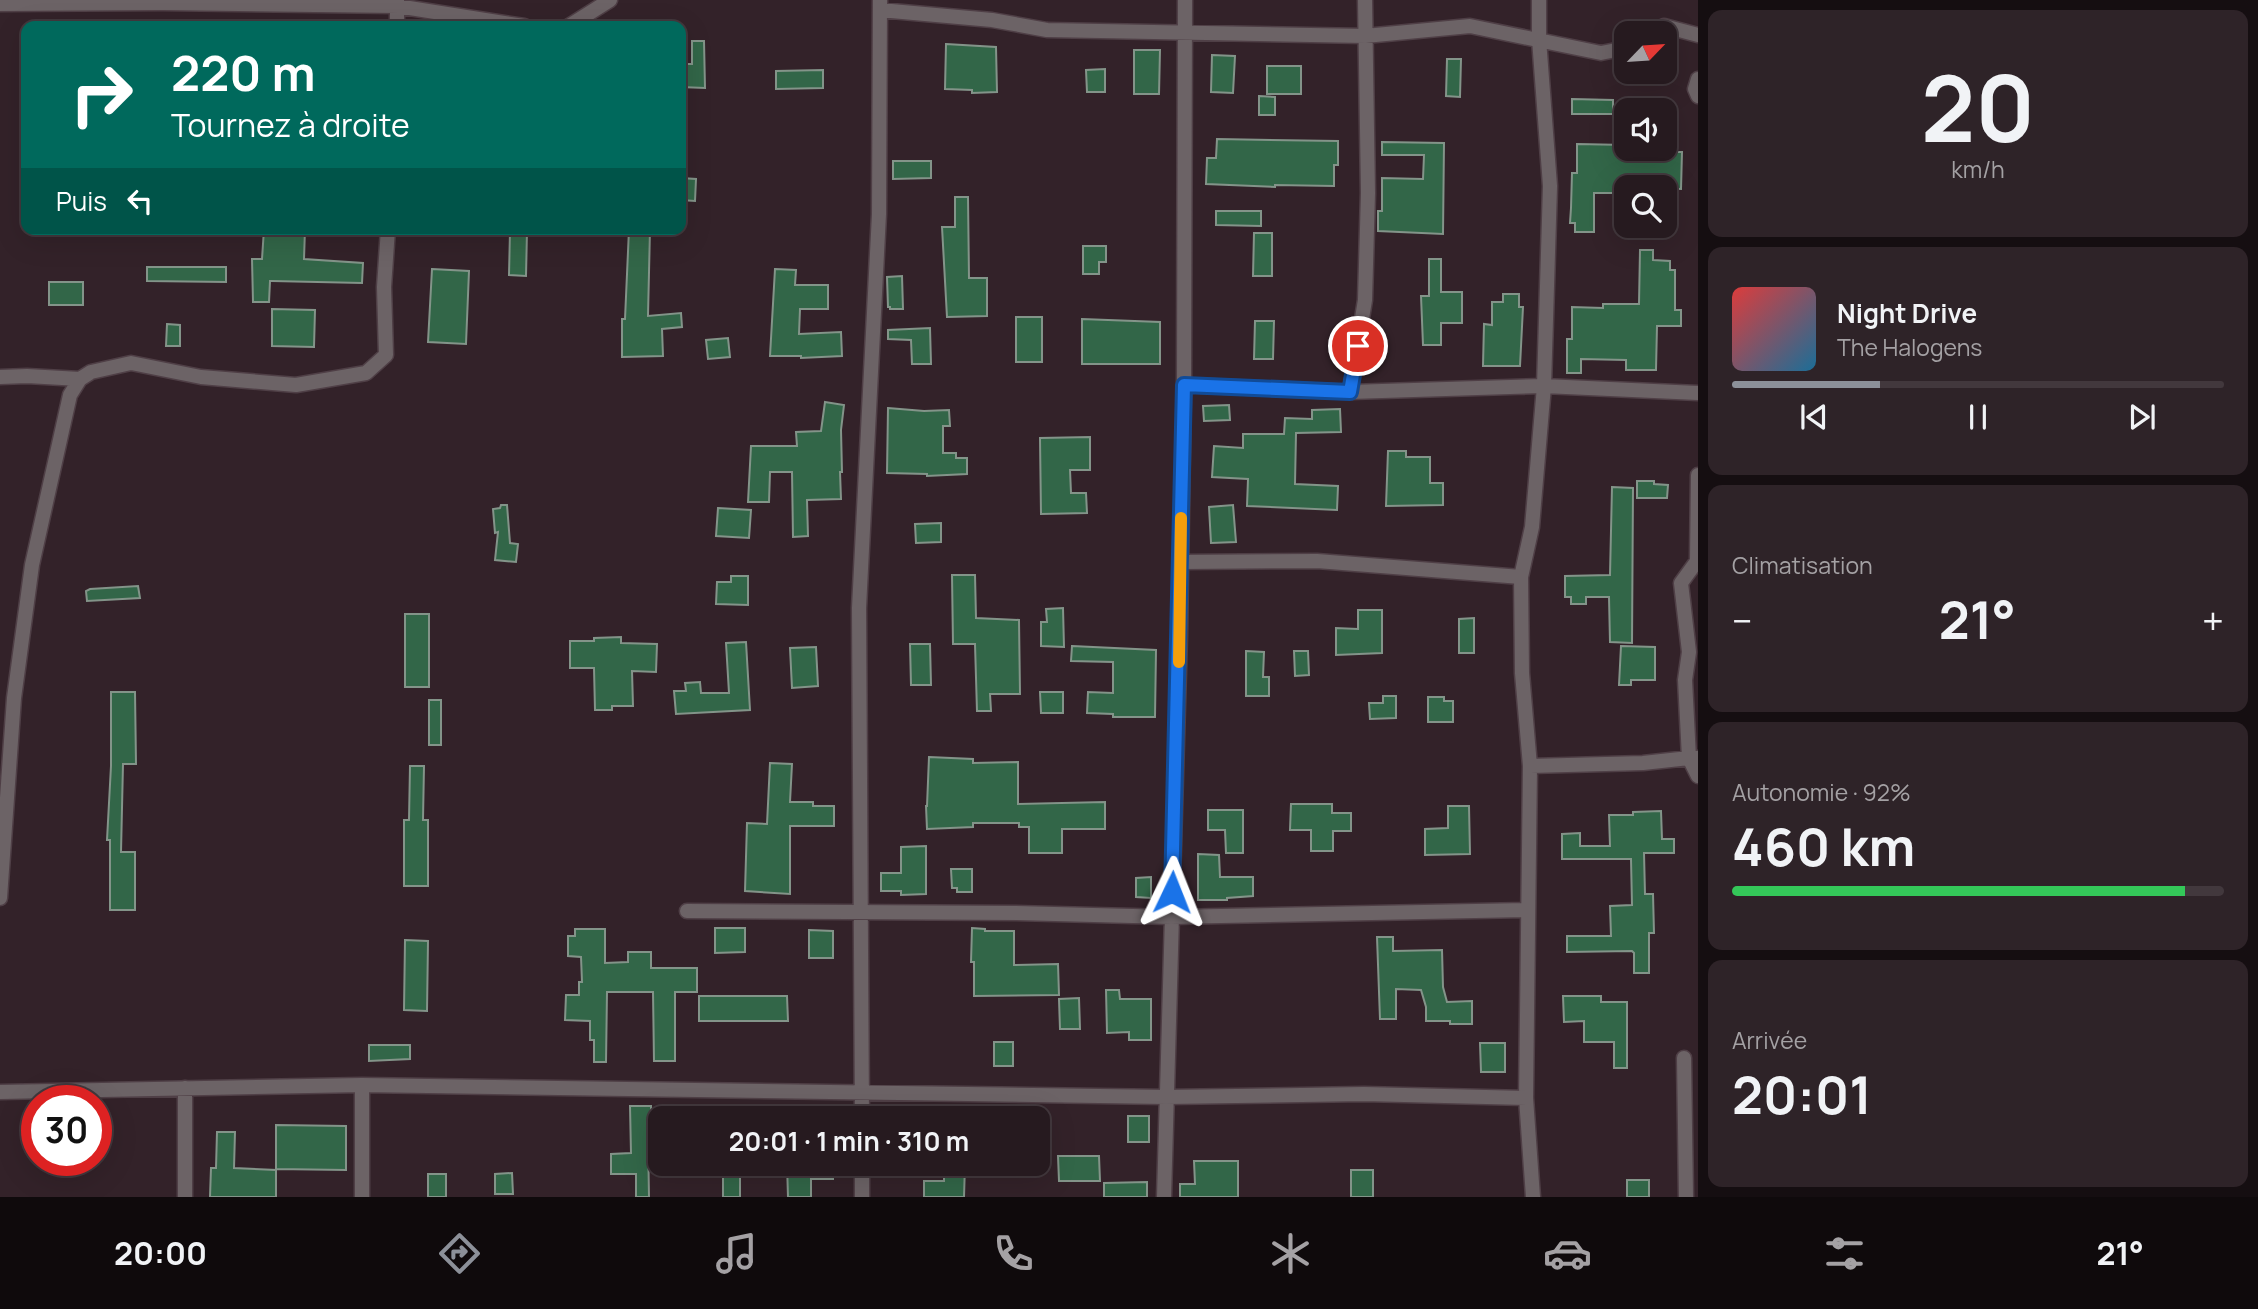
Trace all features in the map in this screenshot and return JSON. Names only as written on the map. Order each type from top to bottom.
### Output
[{"type":"street","points":[[577,21],[610,0]]},
{"type":"street","points":[[1164,1197],[1181,562],[1185,0]]},
{"type":"street","points":[[1350,392],[1365,300],[1368,193],[1366,0]]},
{"type":"street","points":[[1533,1197],[1526,1098],[1530,766],[1522,673],[1521,577],[1532,527],[1544,386],[1550,186],[1539,38],[1539,0]]},
{"type":"street","points":[[397,3],[397,21]]},
{"type":"street","points":[[0,4],[397,3],[496,21]]},
{"type":"street","points":[[862,1106],[859,608],[879,214],[880,5],[1047,30],[1365,36],[1470,26],[1539,38],[1601,53],[1614,50]]},
{"type":"street","points":[[1677,29],[1698,35]]},
{"type":"street","points":[[1698,79],[1695,89],[1698,96]]},
{"type":"street","points":[[0,898],[14,698],[32,565],[70,395],[80,379],[91,372],[131,363],[201,377],[296,385],[366,373],[386,355],[384,287],[388,235]]},
{"type":"street","points":[[0,377],[80,379]]},
{"type":"street","points":[[1184,385],[1350,392],[1544,386],[1698,393]]},
{"type":"street","points":[[1698,475],[1697,561],[1681,583],[1689,652],[1685,680],[1693,758],[1698,776]]},
{"type":"street","points":[[1181,562],[1317,561],[1521,577]]},
{"type":"street","points":[[1530,766],[1643,763],[1693,758]]},
{"type":"street","points":[[687,911],[1171,917],[1528,910]]},
{"type":"street","points":[[1684,1058],[1686,1197]]},
{"type":"street","points":[[0,1092],[362,1085],[1167,1097],[1364,1094],[1526,1098]]},
{"type":"street","points":[[362,1085],[362,1197]]},
{"type":"street","points":[[185,1088],[185,1197]]},
{"type":"street","points":[[862,1176],[862,1197]]},
{"type":"building","points":[[692,41],[704,41],[705,88],[686,87],[686,64],[692,64]]},
{"type":"building","points":[[946,44],[996,47],[997,92],[972,93],[972,90],[945,89]]},
{"type":"building","points":[[1134,50],[1160,50],[1159,94],[1134,94]]},
{"type":"building","points":[[1212,55],[1235,56],[1233,93],[1211,92]]},
{"type":"building","points":[[1447,59],[1461,59],[1460,97],[1446,96]]},
{"type":"building","points":[[1267,66],[1301,66],[1301,94],[1267,94]]},
{"type":"building","points":[[1105,69],[1105,92],[1087,92],[1086,70]]},
{"type":"building","points":[[823,70],[823,88],[776,89],[776,71]]},
{"type":"building","points":[[1259,96],[1275,97],[1275,115],[1259,115]]},
{"type":"building","points":[[1572,99],[1613,100],[1613,114],[1572,114]]},
{"type":"building","points":[[1217,139],[1338,141],[1338,165],[1334,165],[1334,186],[1206,184],[1207,158],[1216,158]]},
{"type":"building","points":[[1382,142],[1444,143],[1443,234],[1378,231],[1378,211],[1382,211],[1382,178],[1423,179],[1424,155],[1382,155]]},
{"type":"building","points":[[1577,144],[1614,145],[1614,161],[1677,161],[1677,152],[1682,152],[1681,189],[1677,189],[1677,175],[1614,175],[1614,193],[1594,193],[1594,232],[1575,232],[1575,223],[1570,223],[1572,173],[1577,173]]},
{"type":"building","points":[[893,161],[931,161],[931,178],[893,179]]},
{"type":"building","points":[[686,178],[696,179],[695,201],[686,200]]},
{"type":"building","points":[[955,197],[968,197],[969,278],[987,278],[987,316],[947,317],[942,227],[955,227]]},
{"type":"building","points":[[1216,211],[1261,211],[1261,226],[1216,225]]},
{"type":"building","points":[[1254,233],[1272,233],[1272,276],[1253,276]]},
{"type":"building","points":[[264,235],[305,235],[304,259],[363,263],[362,283],[270,281],[269,302],[253,302],[252,259],[262,259]]},
{"type":"building","points":[[510,235],[527,235],[526,276],[509,275]]},
{"type":"building","points":[[629,235],[650,235],[648,316],[681,313],[682,327],[662,329],[663,356],[622,357],[622,319],[625,319]]},
{"type":"building","points":[[1083,246],[1106,246],[1106,262],[1099,262],[1099,274],[1083,274]]},
{"type":"building","points":[[1640,250],[1653,250],[1653,260],[1670,261],[1670,270],[1675,270],[1675,310],[1681,310],[1681,326],[1657,326],[1656,370],[1626,370],[1626,360],[1581,359],[1581,373],[1567,373],[1567,339],[1572,339],[1572,307],[1603,308],[1603,304],[1639,304]]},
{"type":"building","points":[[1429,259],[1441,259],[1441,292],[1462,292],[1462,323],[1441,323],[1441,345],[1423,345],[1421,296],[1429,296]]},
{"type":"building","points":[[147,267],[226,267],[226,282],[147,281]]},
{"type":"building","points":[[432,269],[469,271],[466,344],[428,342]]},
{"type":"building","points":[[775,269],[796,270],[795,285],[828,285],[828,309],[800,309],[799,334],[841,332],[842,356],[770,356]]},
{"type":"building","points":[[902,276],[903,309],[890,309],[887,277]]},
{"type":"building","points":[[49,282],[83,282],[83,305],[49,305]]},
{"type":"building","points":[[1503,294],[1519,294],[1519,307],[1523,307],[1520,366],[1483,366],[1484,324],[1492,325],[1492,302],[1503,302]]},
{"type":"building","points":[[272,309],[315,310],[314,347],[272,346]]},
{"type":"building","points":[[1016,317],[1042,317],[1042,362],[1016,362]]},
{"type":"building","points":[[1082,319],[1160,322],[1160,364],[1082,364]]},
{"type":"building","points":[[1255,321],[1274,321],[1273,359],[1254,359]]},
{"type":"building","points":[[167,324],[180,325],[180,346],[166,346]]},
{"type":"building","points":[[930,328],[931,364],[912,364],[911,340],[888,339],[888,330]]},
{"type":"building","points":[[728,338],[730,357],[708,359],[706,340]]},
{"type":"building","points":[[825,402],[844,405],[841,430],[841,499],[807,500],[808,536],[793,537],[792,472],[770,472],[769,502],[748,502],[751,446],[797,446],[796,432],[821,431]]},
{"type":"building","points":[[1229,405],[1230,420],[1204,421],[1203,406]]},
{"type":"building","points":[[888,408],[949,410],[950,426],[943,426],[943,453],[956,453],[956,458],[967,458],[967,474],[927,476],[887,473]]},
{"type":"building","points":[[1340,409],[1341,432],[1296,433],[1295,484],[1338,486],[1337,510],[1247,506],[1248,479],[1212,477],[1214,446],[1243,448],[1243,434],[1284,434],[1285,418],[1312,419],[1312,410]]},
{"type":"building","points":[[1090,437],[1090,470],[1070,470],[1071,493],[1086,493],[1087,513],[1041,514],[1040,438]]},
{"type":"building","points":[[1388,451],[1406,451],[1406,457],[1430,457],[1430,483],[1443,483],[1443,505],[1386,506]]},
{"type":"building","points":[[1637,481],[1654,481],[1654,484],[1668,485],[1667,498],[1637,498]]},
{"type":"building","points":[[1612,487],[1633,488],[1632,643],[1610,642],[1609,597],[1586,597],[1586,604],[1571,604],[1571,597],[1565,597],[1565,576],[1610,575]]},
{"type":"building","points":[[501,505],[507,505],[510,543],[518,544],[516,562],[495,560],[498,532],[495,533],[493,509],[500,508]]},
{"type":"building","points":[[1233,505],[1236,542],[1211,543],[1209,507]]},
{"type":"building","points":[[718,508],[751,510],[749,538],[716,536]]},
{"type":"building","points":[[941,523],[941,542],[916,543],[915,524]]},
{"type":"building","points":[[952,575],[975,575],[976,618],[1019,620],[1020,694],[990,694],[991,711],[977,711],[975,644],[953,644]]},
{"type":"building","points":[[731,576],[748,576],[748,605],[716,604],[717,582],[731,582]]},
{"type":"building","points":[[138,586],[140,598],[87,601],[86,591],[90,589]]},
{"type":"building","points":[[1063,608],[1064,647],[1041,646],[1041,622],[1047,622],[1046,609]]},
{"type":"building","points":[[1358,610],[1382,610],[1382,653],[1336,655],[1336,628],[1358,629]]},
{"type":"building","points":[[405,614],[429,614],[429,687],[405,687]]},
{"type":"building","points":[[1474,618],[1474,653],[1459,653],[1459,619]]},
{"type":"building","points":[[621,637],[621,643],[657,644],[656,672],[632,671],[633,706],[612,706],[612,710],[595,710],[594,668],[570,668],[570,641]]},
{"type":"building","points":[[746,642],[750,710],[676,714],[674,691],[686,691],[685,683],[700,682],[701,693],[729,693],[726,643]]},
{"type":"building","points":[[910,644],[930,644],[931,685],[911,685]]},
{"type":"building","points":[[1072,646],[1156,650],[1155,717],[1113,717],[1113,714],[1087,713],[1088,692],[1113,693],[1113,662],[1071,661]]},
{"type":"building","points":[[1621,646],[1655,647],[1655,680],[1631,680],[1631,685],[1619,685]]},
{"type":"building","points":[[816,647],[818,686],[792,688],[790,648]]},
{"type":"building","points":[[1246,651],[1264,652],[1263,677],[1269,677],[1269,696],[1246,696]]},
{"type":"building","points":[[1294,651],[1308,651],[1309,675],[1295,676]]},
{"type":"building","points":[[111,692],[135,692],[136,764],[123,764],[121,852],[135,852],[135,910],[110,910],[110,840],[107,840]]},
{"type":"building","points":[[1040,692],[1063,692],[1063,713],[1041,713]]},
{"type":"building","points":[[1383,696],[1396,696],[1396,718],[1370,719],[1369,703],[1383,703]]},
{"type":"building","points":[[1428,697],[1444,697],[1444,701],[1453,701],[1453,722],[1428,722]]},
{"type":"building","points":[[429,700],[441,700],[441,745],[429,745]]},
{"type":"building","points":[[929,757],[973,759],[973,763],[1018,762],[1018,804],[1105,802],[1105,829],[1062,829],[1062,853],[1029,853],[1029,827],[1019,827],[1019,823],[973,823],[973,827],[927,829]]},
{"type":"building","points":[[770,763],[792,764],[790,802],[834,806],[834,826],[790,826],[790,894],[745,891],[747,823],[767,824]]},
{"type":"building","points":[[410,766],[424,766],[423,820],[428,820],[428,886],[404,886],[404,820],[409,820]]},
{"type":"building","points":[[1291,804],[1332,804],[1332,813],[1351,813],[1351,831],[1333,831],[1333,851],[1311,851],[1311,830],[1290,830]]},
{"type":"building","points":[[1448,806],[1469,806],[1470,854],[1425,855],[1425,829],[1448,828]]},
{"type":"building","points":[[1208,810],[1243,810],[1243,853],[1226,853],[1225,830],[1208,830]]},
{"type":"building","points":[[1661,811],[1662,839],[1674,839],[1674,853],[1644,853],[1645,894],[1653,894],[1654,933],[1649,933],[1649,973],[1634,973],[1632,951],[1567,952],[1567,936],[1611,936],[1610,906],[1632,905],[1631,859],[1562,859],[1562,834],[1580,833],[1580,846],[1610,846],[1609,815]]},
{"type":"building","points":[[926,846],[926,894],[901,895],[901,891],[881,891],[881,873],[901,873],[901,847]]},
{"type":"building","points":[[1198,854],[1219,855],[1220,877],[1253,877],[1253,896],[1227,900],[1198,900]]},
{"type":"building","points":[[951,869],[972,869],[972,892],[957,892],[957,888],[952,888]]},
{"type":"building","points":[[1151,877],[1151,898],[1136,897],[1136,878]]},
{"type":"building","points":[[715,928],[745,928],[745,952],[715,953]]},
{"type":"building","points":[[972,928],[1014,931],[1014,965],[1058,964],[1059,995],[974,996]]},
{"type":"building","points":[[575,929],[605,929],[605,963],[628,962],[628,952],[651,952],[651,968],[697,968],[697,992],[675,992],[675,1061],[654,1061],[653,992],[607,992],[606,1062],[594,1062],[594,1040],[590,1040],[590,1021],[565,1020],[566,995],[579,995],[579,982],[582,982],[581,957],[568,956],[568,936],[575,936]]},
{"type":"building","points":[[809,930],[833,931],[833,958],[809,958]]},
{"type":"building","points":[[1377,937],[1393,937],[1393,951],[1442,950],[1443,987],[1447,1002],[1472,1001],[1472,1024],[1426,1021],[1426,1007],[1421,990],[1396,989],[1396,1019],[1380,1019]]},
{"type":"building","points":[[405,940],[428,941],[427,1011],[404,1010]]},
{"type":"building","points":[[1106,990],[1119,990],[1120,999],[1151,999],[1151,1040],[1129,1040],[1129,1032],[1107,1033]]},
{"type":"building","points":[[699,996],[787,996],[788,1021],[699,1021]]},
{"type":"building","points":[[1563,996],[1601,996],[1601,1002],[1627,1002],[1627,1068],[1614,1068],[1614,1042],[1584,1042],[1584,1021],[1564,1022]]},
{"type":"building","points":[[1079,998],[1080,1029],[1060,1029],[1059,999]]},
{"type":"building","points":[[994,1042],[1013,1042],[1013,1066],[994,1066]]},
{"type":"building","points":[[1480,1043],[1505,1043],[1505,1072],[1481,1072]]},
{"type":"building","points":[[369,1045],[410,1045],[410,1059],[369,1061]]},
{"type":"building","points":[[630,1106],[648,1106],[649,1197],[636,1197],[636,1174],[611,1174],[611,1154],[631,1153]]},
{"type":"building","points":[[1128,1116],[1149,1116],[1149,1142],[1128,1142]]},
{"type":"building","points":[[276,1125],[346,1126],[346,1170],[276,1169]]},
{"type":"building","points":[[217,1132],[235,1132],[234,1168],[276,1170],[276,1197],[210,1197],[211,1168],[216,1168]]},
{"type":"building","points":[[1058,1156],[1099,1156],[1100,1181],[1059,1181]]},
{"type":"building","points":[[1194,1161],[1238,1161],[1238,1197],[1180,1197],[1180,1184],[1195,1184]]},
{"type":"building","points":[[1351,1170],[1373,1170],[1373,1197],[1351,1197]]},
{"type":"building","points":[[512,1173],[513,1194],[495,1194],[495,1174]]},
{"type":"building","points":[[428,1174],[446,1174],[446,1197],[428,1197]]},
{"type":"building","points":[[723,1176],[740,1176],[740,1197],[723,1197]]},
{"type":"building","points":[[787,1176],[833,1176],[833,1179],[811,1179],[811,1197],[788,1197]]},
{"type":"building","points":[[944,1176],[965,1176],[964,1197],[924,1197],[924,1181],[944,1181]]},
{"type":"building","points":[[1627,1180],[1649,1180],[1649,1197],[1627,1197]]},
{"type":"building","points":[[1147,1182],[1147,1197],[1104,1197],[1104,1183]]},
{"type":"slow traffic","points":[[1179,662],[1181,518]]},
{"type":"route","points":[[1172,892],[1184,385],[1350,392],[1358,346]]}]
